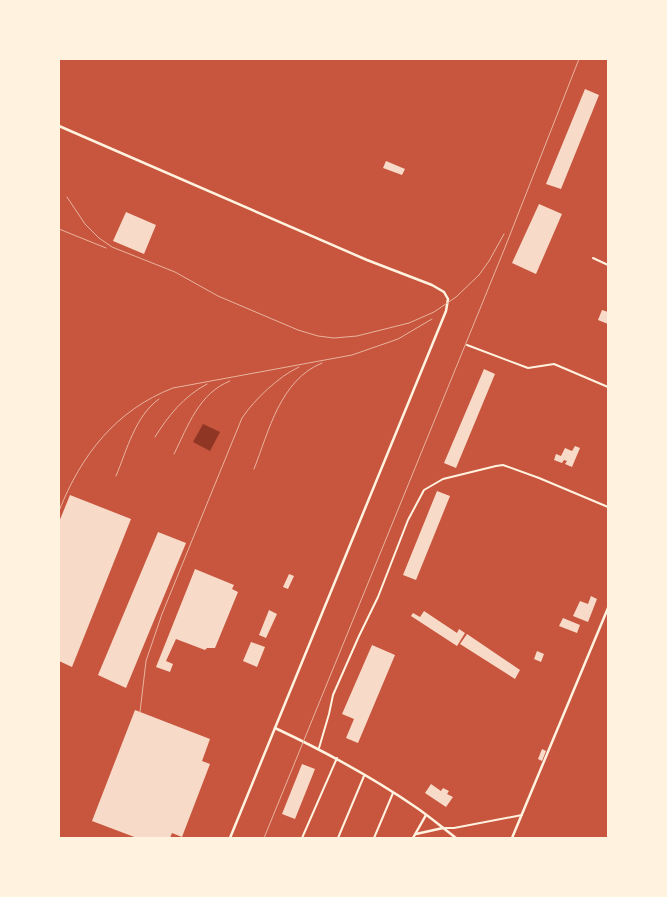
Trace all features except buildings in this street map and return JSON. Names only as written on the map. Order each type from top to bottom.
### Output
[{"type":"main road","points":[[59,126],[367,260],[432,285],[444,292],[448,300],[446,311],[230,838]]},
{"type":"main road","points":[[512,838],[608,608]]},
{"type":"main road","points":[[275,728],[337,758],[426,815],[451,837],[456,838]]},
{"type":"main road","points":[[413,838],[426,815]]},
{"type":"main road","points":[[416,834],[443,828]]},
{"type":"street","points":[[593,258],[608,265]]},
{"type":"street","points":[[467,345],[528,368],[554,364],[608,386]]},
{"type":"street","points":[[318,748],[333,696],[378,598],[408,520],[424,490],[443,479],[503,466],[542,479],[608,507]]},
{"type":"street","points":[[302,838],[337,758]]},
{"type":"street","points":[[338,838],[364,775]]},
{"type":"street","points":[[374,838],[393,793]]},
{"type":"street","points":[[443,828],[522,815]]},
{"type":"shaded area","points":[[203,424],[220,432],[210,451],[193,442]]},
{"type":"railway","points":[[264,838],[504,250],[579,59]]},
{"type":"railway","points":[[67,197],[85,224],[99,238],[112,247],[175,272],[218,296],[298,330],[318,336],[334,338],[357,336],[409,323],[434,312],[456,297],[479,275],[504,234]]},
{"type":"railway","points":[[59,229],[106,248]]},
{"type":"railway","points":[[59,511],[78,471],[103,437],[134,409],[153,397],[173,388],[352,355],[398,339],[432,319]]},
{"type":"railway","points":[[254,469],[271,423],[286,394],[296,381],[322,363]]},
{"type":"railway","points":[[140,712],[146,661],[162,614],[242,418],[267,389],[283,376],[299,367]]},
{"type":"railway","points":[[174,454],[202,402],[219,386],[230,381]]},
{"type":"railway","points":[[155,437],[177,407],[191,394],[207,384]]},
{"type":"railway","points":[[116,476],[138,424],[151,406],[159,399]]}]
